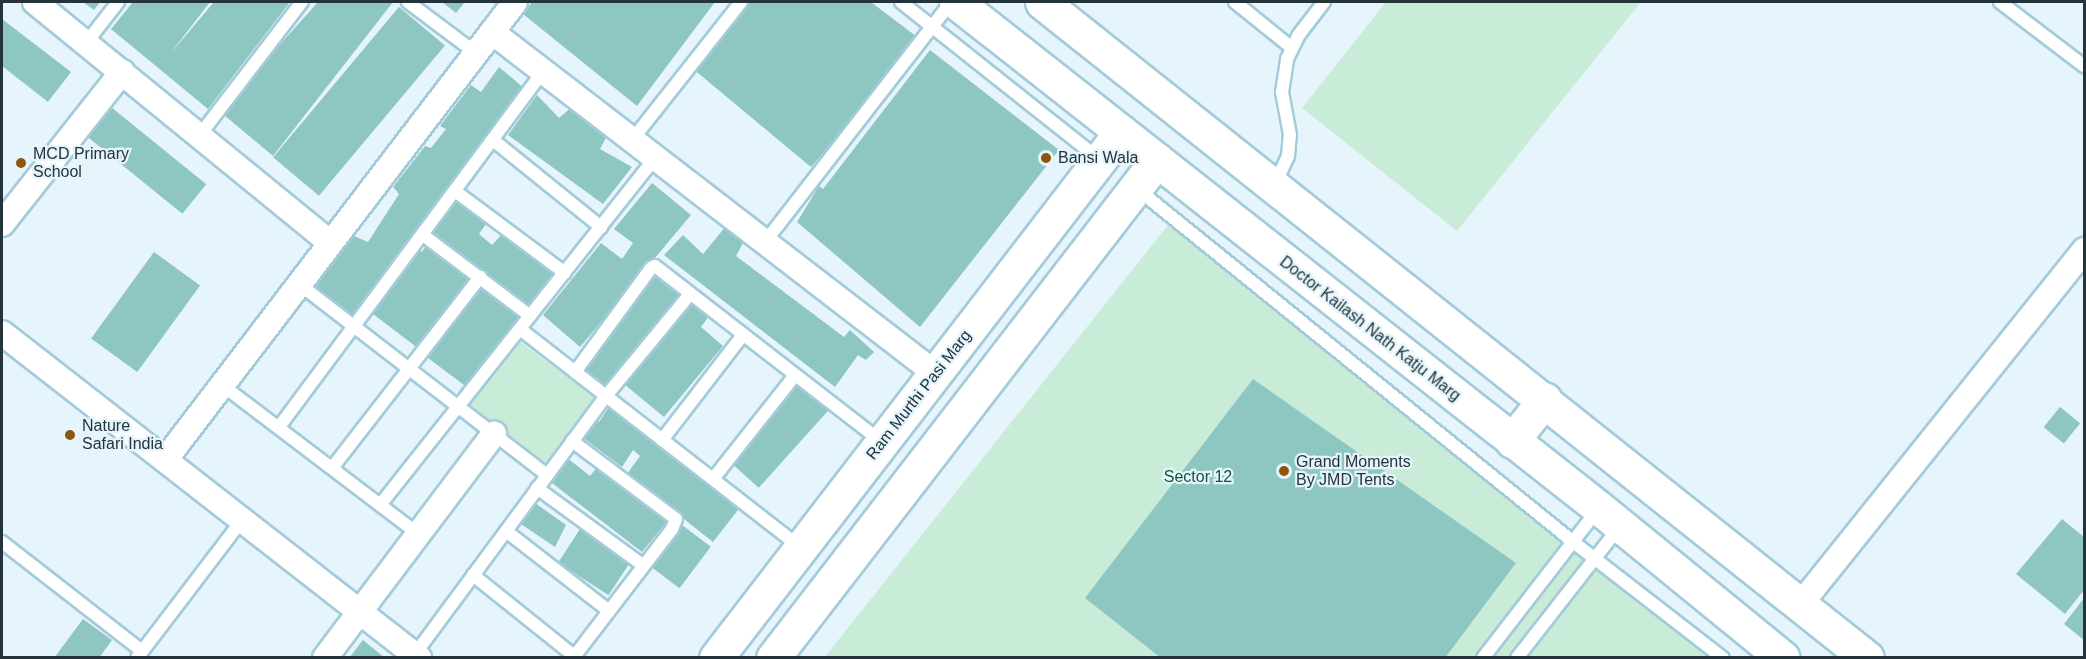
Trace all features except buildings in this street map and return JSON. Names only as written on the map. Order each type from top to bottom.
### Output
[{"type":"main road","name":"Doctor Kailash Nath Katju Marg","points":[[956,2],[1610,516],[1783,657]]},
{"type":"main road","points":[[1042,2],[1545,399],[1867,657]]},
{"type":"main road","name":"Ram Murthi Pasi Marg","points":[[716,657],[1121,132]]},
{"type":"main road","points":[[773,657],[1157,160]]},
{"type":"main road","points":[[1512,441],[1545,399]]},
{"type":"street","points":[[35,2],[330,243]]},
{"type":"street","points":[[165,460],[515,2]]},
{"type":"street","points":[[492,32],[935,373]]},
{"type":"street","points":[[2,224],[122,72]]},
{"type":"street","points":[[1800,605],[2085,250]]},
{"type":"street","points":[[2,333],[417,656]]},
{"type":"street","points":[[325,657],[494,434]]},
{"type":"lane","points":[[86,43],[118,2]]},
{"type":"lane","points":[[200,136],[302,2]]},
{"type":"lane","points":[[408,2],[476,53]]},
{"type":"lane","points":[[632,140],[741,2]]},
{"type":"lane","points":[[901,2],[1100,160]]},
{"type":"lane","points":[[765,242],[951,2]]},
{"type":"lane","points":[[1235,2],[1292,48]]},
{"type":"lane","points":[[1274,186],[1288,156],[1290,135],[1282,92],[1292,48],[1324,2]]},
{"type":"lane","points":[[2000,2],[2085,66]]},
{"type":"lane","points":[[279,428],[543,72]]},
{"type":"lane","points":[[493,140],[602,227]]},
{"type":"lane","points":[[380,505],[655,158]]},
{"type":"lane","points":[[1135,188],[1572,541],[1723,657]]},
{"type":"lane","points":[[455,191],[565,273]]},
{"type":"lane","points":[[423,235],[530,316]]},
{"type":"lane","points":[[575,372],[651,268],[658,267],[882,442]]},
{"type":"lane","points":[[332,468],[480,278]]},
{"type":"lane","points":[[299,284],[547,475]]},
{"type":"lane","points":[[417,656],[473,575],[572,441],[690,294]]},
{"type":"lane","points":[[520,329],[801,548]]},
{"type":"lane","points":[[662,440],[743,335]]},
{"type":"lane","points":[[713,479],[795,375]]},
{"type":"lane","points":[[222,385],[418,534]]},
{"type":"lane","points":[[473,575],[573,657],[672,529],[676,519],[572,441]]},
{"type":"lane","points":[[537,488],[644,566]]},
{"type":"lane","points":[[1483,657],[1572,541],[1610,516]]},
{"type":"lane","points":[[1517,657],[1595,559],[1610,516]]},
{"type":"lane","points":[[2,542],[140,654],[242,520]]},
{"type":"lane","points":[[506,531],[609,611]]},
{"type":"green space","points":[[1386,2],[1641,2],[1457,231],[1302,108]]},
{"type":"green space","name":"Sector 12","points":[[1168,225],[1721,657],[824,658]]},
{"type":"green space","points":[[518,340],[599,401],[548,468],[467,407]]},
{"type":"place","name":"Bansi Wala","points":[[1046,158]]},
{"type":"place","name":"MCD Primary School","points":[[21,163]]},
{"type":"place","name":"Nature Safari India","points":[[70,435]]},
{"type":"place","name":"Grand Moments By JMD Tents","points":[[1284,471]]}]
